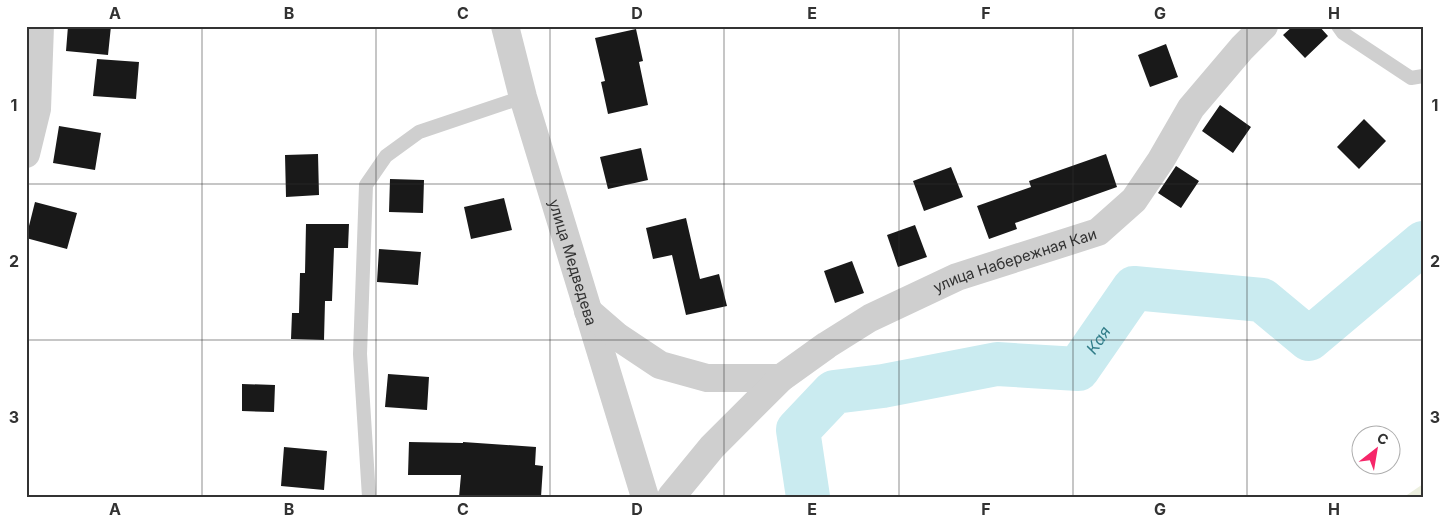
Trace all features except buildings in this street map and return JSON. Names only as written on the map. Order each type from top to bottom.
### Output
[{"type":"street","points":[[26,154],[37,109],[40,26]]},
{"type":"street","name":"улица Медведева","points":[[505,26],[523,97],[645,497]]},
{"type":"street","name":"улица Набережная Каи","points":[[671,497],[712,447],[781,378],[827,345],[870,318],[957,276],[1098,232],[1134,200],[1161,160],[1190,108],[1242,48],[1264,26]]},
{"type":"street","points":[[588,311],[618,337],[660,365],[707,378],[781,378]]},
{"type":"lane","points":[[1338,26],[1343,32],[1411,78],[1423,76]]},
{"type":"lane","points":[[370,497],[360,354],[366,185],[386,156],[419,132],[523,97]]},
{"type":"green space","points":[[1423,484],[1423,497],[1404,497]]},
{"type":"waterway","name":"Кая","points":[[808,497],[798,430],[834,392],[883,386],[997,364],[1078,369],[1134,288],[1262,300],[1309,339],[1423,243]]}]
